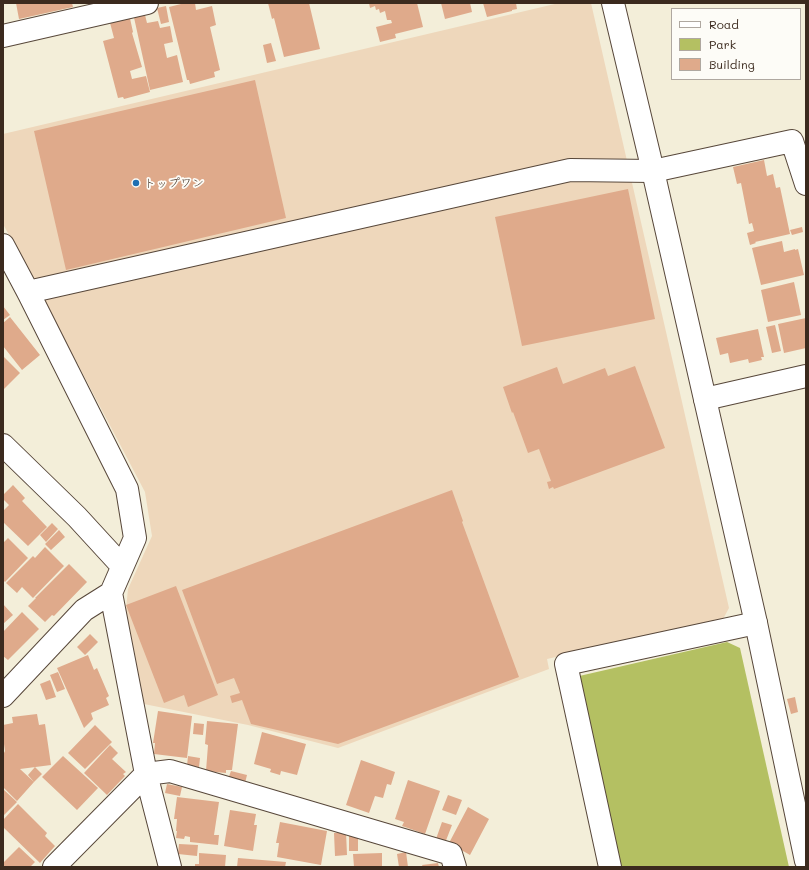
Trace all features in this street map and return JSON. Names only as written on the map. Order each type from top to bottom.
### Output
[{"type":"street","points":[[3,36],[147,3]]},
{"type":"street","points":[[613,3],[653,171],[756,623],[806,861]]},
{"type":"street","points":[[28,292],[570,170],[653,171],[792,141],[806,184]]},
{"type":"street","points":[[3,244],[127,489],[135,538],[111,593],[146,774],[170,867]]},
{"type":"street","points":[[705,399],[806,376]]},
{"type":"street","points":[[3,445],[78,517],[122,566]]},
{"type":"street","points":[[3,696],[84,610],[111,593]]},
{"type":"street","points":[[610,867],[566,664],[756,623]]},
{"type":"street","points":[[54,867],[146,774],[170,771],[451,854],[455,867]]},
{"type":"shaded area","points":[[559,3],[591,3],[729,608],[723,619],[547,659],[549,669],[338,748],[248,725],[144,704],[134,664],[126,609],[128,589],[152,536],[145,492],[3,224],[3,134]]},
{"type":"green space","points":[[727,642],[740,648],[789,867],[618,867],[575,677]]},
{"type":"building","points":[[16,3],[72,3],[73,7],[19,19]]},
{"type":"building","points":[[185,3],[195,3],[196,10],[212,6],[216,25],[210,27],[220,70],[214,72],[215,77],[190,84],[189,80],[187,80],[169,7]]},
{"type":"building","points":[[268,3],[309,3],[320,49],[284,57],[274,18],[272,19]]},
{"type":"building","points":[[369,3],[417,3],[423,27],[395,34],[396,38],[380,42],[376,27],[392,23],[391,20],[387,20],[385,11],[380,13],[379,9],[376,10],[375,6],[370,8]]},
{"type":"building","points":[[441,3],[470,3],[472,12],[445,19]]},
{"type":"building","points":[[483,3],[516,3],[517,9],[487,17]]},
{"type":"building","points":[[166,6],[169,22],[161,24],[157,8]]},
{"type":"building","points":[[144,11],[147,23],[158,21],[160,28],[170,26],[173,42],[164,44],[167,58],[177,55],[183,82],[150,90],[133,13]]},
{"type":"building","points":[[129,14],[132,33],[142,67],[130,71],[132,79],[146,76],[150,92],[124,99],[123,97],[118,98],[103,41],[114,38],[109,19]]},
{"type":"building","points":[[271,43],[276,61],[267,63],[263,45]]},
{"type":"building","points":[[255,80],[286,218],[66,270],[34,131]]},
{"type":"building","points":[[764,160],[767,176],[773,174],[776,188],[780,187],[790,234],[755,242],[756,243],[750,245],[747,233],[754,231],[752,223],[749,224],[741,183],[737,184],[733,167]]},
{"type":"building","points":[[628,189],[655,319],[522,346],[495,217]]},
{"type":"building","points":[[802,227],[803,232],[792,235],[790,230]]},
{"type":"building","points":[[782,241],[784,252],[798,249],[804,275],[761,285],[752,248]]},
{"type":"building","points":[[794,282],[801,315],[768,322],[761,290]]},
{"type":"building","points":[[3,306],[10,315],[3,320]]},
{"type":"building","points":[[10,317],[40,355],[22,370],[3,346],[3,323]]},
{"type":"building","points":[[806,318],[806,348],[784,353],[778,324]]},
{"type":"building","points":[[775,325],[781,351],[772,353],[766,327]]},
{"type":"building","points":[[758,329],[764,357],[761,357],[762,360],[749,363],[748,359],[730,363],[728,353],[720,355],[716,338]]},
{"type":"building","points":[[3,356],[20,373],[3,390]]},
{"type":"building","points":[[635,366],[665,448],[554,489],[553,487],[549,489],[547,482],[551,481],[539,449],[528,453],[503,387],[557,367],[563,384],[605,368],[608,376]]},
{"type":"building","points":[[13,485],[25,498],[22,501],[47,527],[28,546],[3,522],[3,511],[9,505],[3,499],[3,495]]},
{"type":"building","points":[[452,490],[463,521],[462,522],[519,677],[338,744],[251,724],[242,700],[232,703],[230,696],[240,693],[234,678],[217,684],[182,590]]},
{"type":"building","points":[[52,523],[58,529],[46,542],[40,535]]},
{"type":"building","points":[[59,530],[65,537],[51,550],[45,544]]},
{"type":"building","points":[[8,538],[28,558],[5,582],[3,580],[3,543]]},
{"type":"building","points":[[45,547],[64,566],[33,598],[22,587],[17,593],[6,583],[33,556],[35,558]]},
{"type":"building","points":[[69,564],[87,582],[54,616],[52,615],[45,622],[28,606]]},
{"type":"building","points":[[176,586],[218,695],[188,707],[184,695],[164,703],[126,605]]},
{"type":"building","points":[[3,604],[13,615],[3,624]]},
{"type":"building","points":[[22,612],[39,629],[8,660],[3,656],[3,632]]},
{"type":"building","points":[[90,634],[98,642],[85,655],[77,647]]},
{"type":"building","points":[[88,655],[94,670],[97,668],[109,696],[106,698],[109,705],[91,713],[93,719],[84,728],[57,668]]},
{"type":"building","points":[[58,672],[65,689],[57,692],[50,675]]},
{"type":"building","points":[[50,680],[56,697],[46,700],[40,684]]},
{"type":"building","points":[[795,697],[798,712],[791,714],[787,699]]},
{"type":"building","points":[[158,711],[192,716],[187,758],[154,754],[155,743],[153,743]]},
{"type":"building","points":[[37,714],[39,725],[45,724],[51,765],[20,769],[34,782],[17,801],[3,787],[3,753],[5,751],[3,725],[13,723],[12,717]]},
{"type":"building","points":[[207,721],[238,724],[232,770],[226,770],[226,773],[206,771],[208,745],[205,744]]},
{"type":"building","points":[[194,723],[204,724],[203,735],[193,734]]},
{"type":"building","points":[[95,725],[112,742],[85,769],[68,753]]},
{"type":"building","points":[[262,732],[306,744],[297,775],[281,771],[280,775],[270,772],[271,769],[254,764]]},
{"type":"building","points":[[110,745],[118,753],[112,759],[126,772],[123,774],[125,776],[107,795],[84,773]]},
{"type":"building","points":[[63,756],[98,788],[77,810],[42,777]]},
{"type":"building","points":[[188,756],[200,758],[199,767],[187,766]]},
{"type":"building","points":[[361,760],[395,772],[391,785],[387,784],[383,798],[375,796],[369,813],[346,805]]},
{"type":"building","points":[[35,767],[42,774],[34,782],[28,775]]},
{"type":"building","points":[[231,771],[247,775],[245,783],[228,779]]},
{"type":"building","points":[[408,780],[440,791],[425,834],[402,826],[404,822],[395,819]]},
{"type":"building","points":[[167,784],[182,787],[180,796],[165,793]]},
{"type":"building","points":[[3,789],[17,802],[3,816]]},
{"type":"building","points":[[448,795],[462,800],[456,815],[442,810]]},
{"type":"building","points":[[177,797],[219,802],[214,835],[219,835],[218,845],[190,842],[190,837],[185,836],[184,839],[176,838],[177,819],[174,819]]},
{"type":"building","points":[[18,804],[47,833],[45,836],[55,846],[40,863],[3,827],[3,820]]},
{"type":"building","points":[[468,807],[489,819],[470,855],[449,843]]},
{"type":"building","points":[[230,810],[256,814],[254,825],[257,825],[253,851],[224,846]]},
{"type":"building","points":[[280,822],[327,831],[321,865],[277,857],[279,843],[276,843]]},
{"type":"building","points":[[442,822],[452,825],[445,843],[436,839]]},
{"type":"building","points":[[346,832],[347,855],[335,856],[334,833]]},
{"type":"building","points":[[349,835],[358,835],[358,851],[349,851]]},
{"type":"building","points":[[179,844],[198,845],[197,856],[178,854]]},
{"type":"building","points":[[19,847],[35,862],[30,867],[3,867],[3,863]]},
{"type":"building","points":[[406,852],[408,867],[399,867],[397,854]]},
{"type":"building","points":[[199,853],[226,855],[225,867],[195,867],[195,864],[199,864]]},
{"type":"building","points":[[382,853],[382,867],[354,867],[353,854]]},
{"type":"building","points":[[238,858],[286,862],[285,867],[237,867]]},
{"type":"building","points":[[438,863],[439,867],[423,867],[422,865]]},
{"type":"place","name":"トップワン","points":[[136,183]]}]
